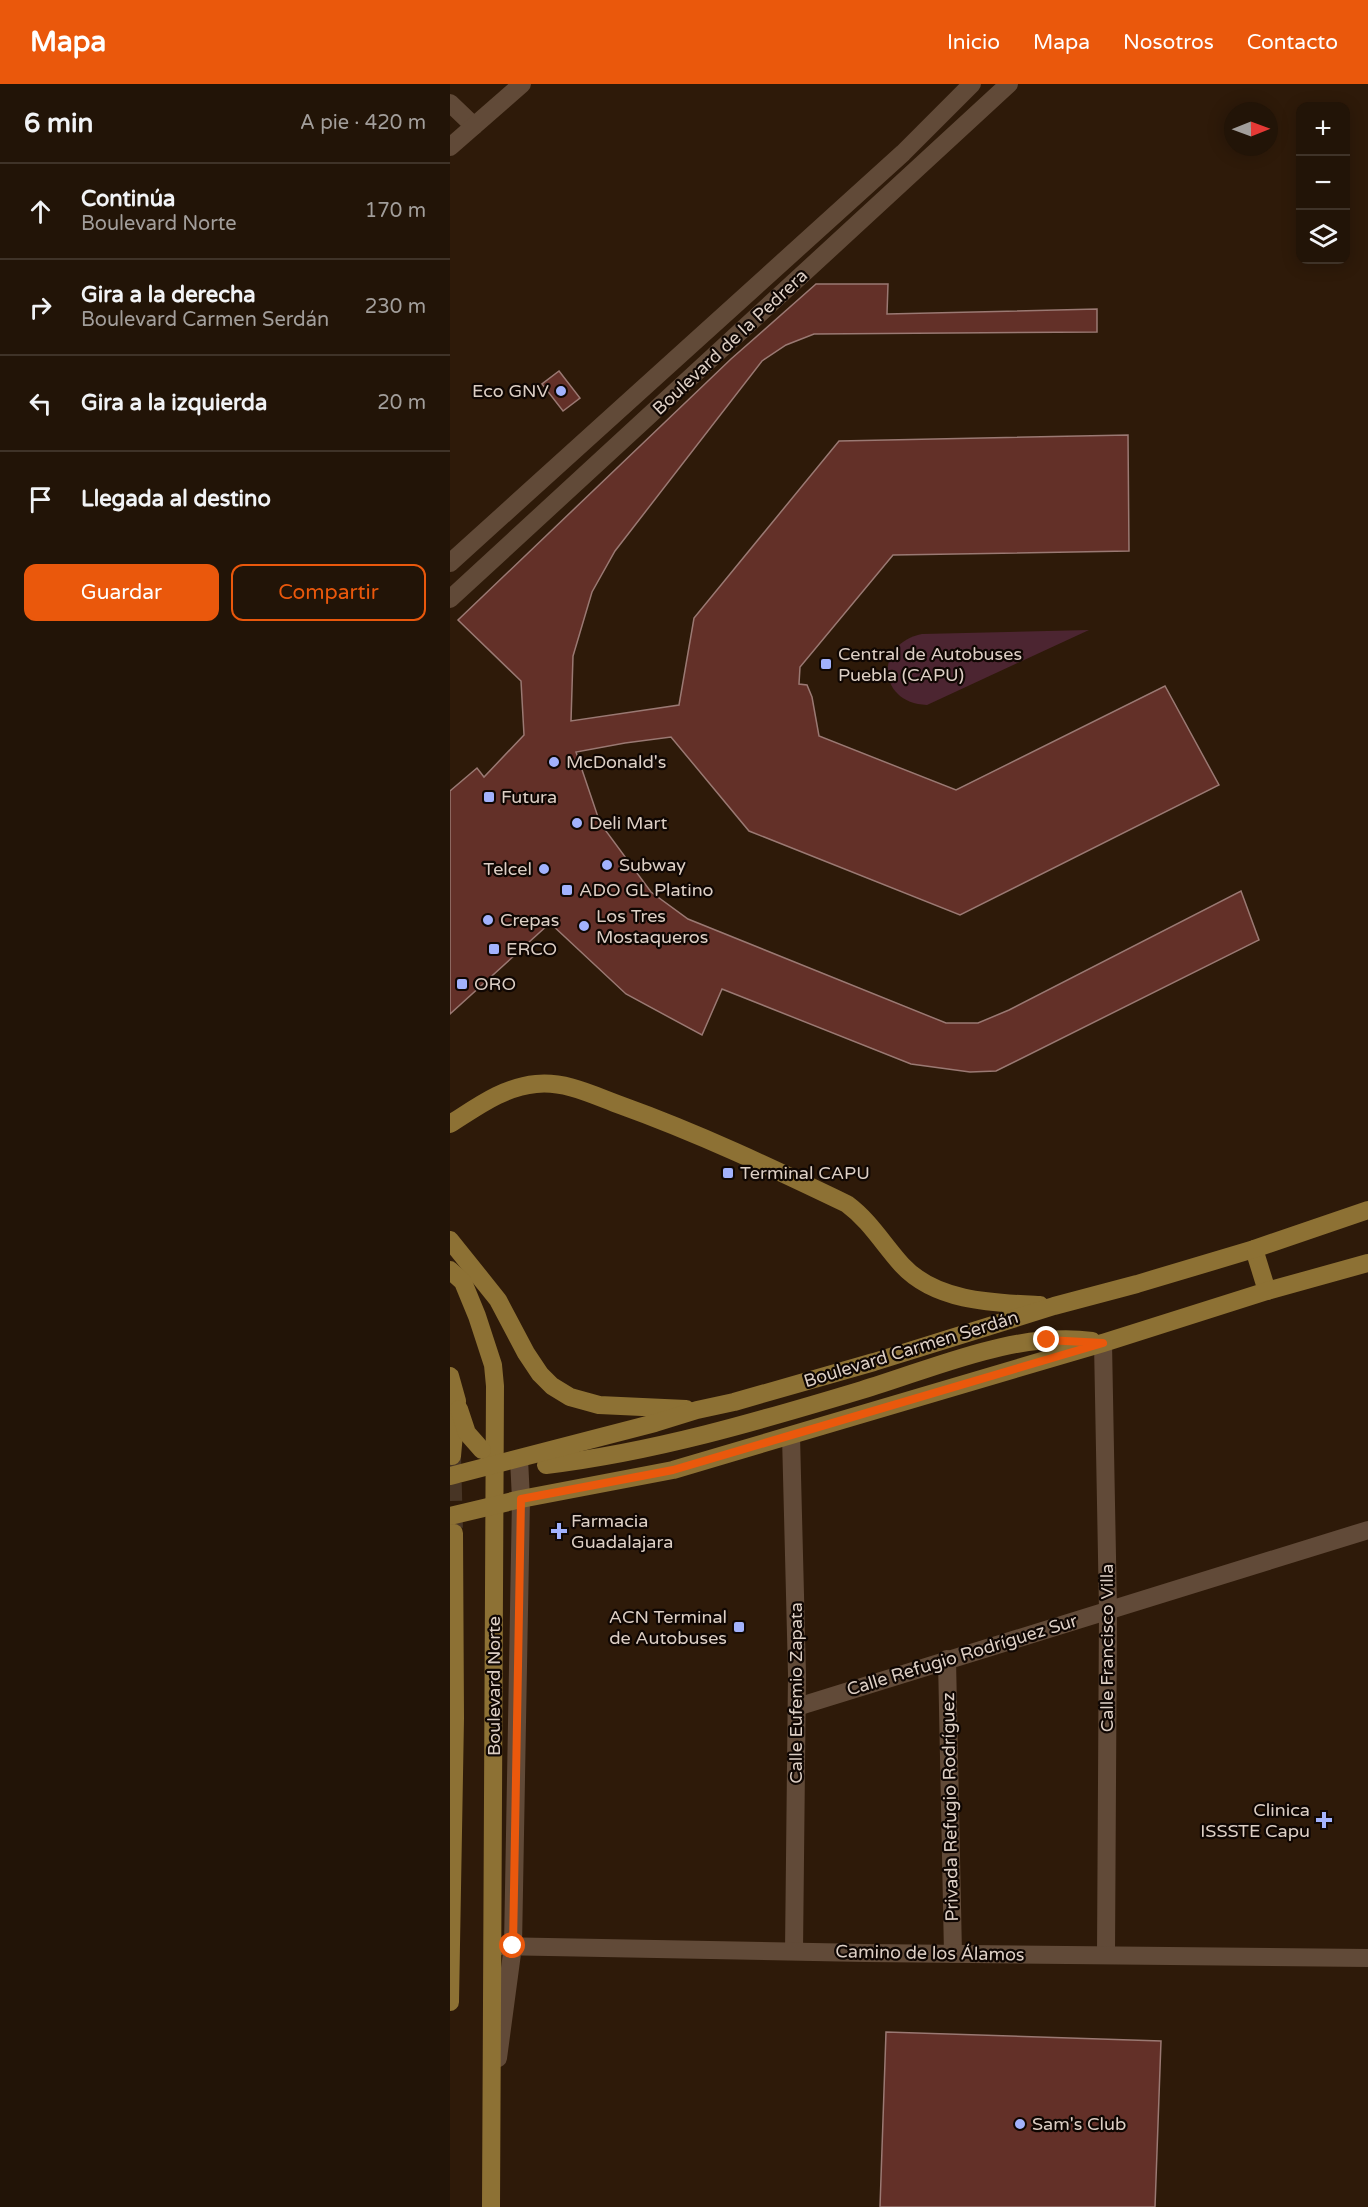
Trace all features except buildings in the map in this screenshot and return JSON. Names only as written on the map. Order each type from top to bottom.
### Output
[{"type":"main road","points":[[450,1124],[490,1098],[513,1089],[537,1084],[562,1084],[733,1150],[847,1204],[859,1212],[872,1226],[902,1266],[935,1288],[980,1301],[1054,1306]]},
{"type":"main road","name":"Boulevard Carmen Serdán","points":[[450,1476],[734,1402],[831,1374],[1054,1306],[1254,1249],[1368,1210]]},
{"type":"main road","points":[[450,1240],[498,1300],[526,1353],[540,1374],[552,1386],[570,1396],[599,1405],[697,1410]]},
{"type":"main road","points":[[1254,1249],[1267,1290]]},
{"type":"main road","points":[[450,2002],[455,1718],[452,1525],[521,1499],[673,1470],[1103,1343],[1267,1290],[1368,1263]]},
{"type":"main road","name":"Boulevard Norte","points":[[450,1270],[464,1282],[493,1365],[496,1412],[491,2207]]},
{"type":"main road","points":[[546,1465],[677,1442],[1002,1347],[1047,1340],[1103,1343]]},
{"type":"main road","points":[[450,1376],[462,1424],[467,1434],[482,1450]]},
{"type":"main road","points":[[452,1456],[457,1401]]},
{"type":"street","points":[[450,147],[522,84]]},
{"type":"street","name":"Boulevard de la Pedrera","points":[[450,563],[903,153],[972,84]]},
{"type":"street","name":"Boulevard de la Pedrera","points":[[450,599],[989,90],[1009,84]]},
{"type":"street","points":[[450,104],[474,126]]},
{"type":"street","name":"Calle Francisco Villa","points":[[1103,1343],[1108,1610],[1106,1954]]},
{"type":"street","name":"Calle Eufemio Zapata","points":[[791,1436],[797,1707],[794,1951]]},
{"type":"street","name":"Boulevard Norte","points":[[490,2114],[513,1946],[521,1499],[519,1459]]},
{"type":"street","name":"Calle Refugio Rodríguez Sur","points":[[797,1707],[1368,1530]]},
{"type":"street","name":"Privada Refugio Rodríguez","points":[[947,1659],[953,1954]]},
{"type":"street","name":"Camino de los Álamos","points":[[493,1946],[1368,1958]]},
{"type":"shaded area","points":[[1089,630],[927,705],[911,702],[899,695],[891,685],[888,673],[889,661],[895,649],[906,640],[922,634]]},
{"type":"tunnel","points":[[452,1456],[454,1530]]},
{"type":"place","name":"Eco GNV","points":[[561,391]]},
{"type":"place","name":"Central de Autobuses Puebla (CAPU)","points":[[826,664]]},
{"type":"place","name":"McDonald's","points":[[554,762]]},
{"type":"place","name":"Futura","points":[[489,797]]},
{"type":"place","name":"Deli Mart","points":[[577,823]]},
{"type":"place","name":"Subway","points":[[607,865]]},
{"type":"place","name":"Telcel","points":[[544,869]]},
{"type":"place","name":"ADO GL Platino","points":[[567,890]]},
{"type":"place","name":"Crepas","points":[[488,920]]},
{"type":"place","name":"Los Tres Mostaqueros","points":[[584,926]]},
{"type":"place","name":"ERCO","points":[[494,949]]},
{"type":"place","name":"ORO","points":[[462,984]]},
{"type":"place","name":"Terminal CAPU","points":[[728,1173]]},
{"type":"place","name":"Farmacia Guadalajara","points":[[559,1531]]},
{"type":"place","name":"ACN Terminal de Autobuses","points":[[739,1627]]},
{"type":"place","name":"Clinica ISSSTE Capu","points":[[1324,1820]]},
{"type":"place","name":"Sam's Club","points":[[1020,2124]]},
{"type":"route","points":[[513,1946],[521,1499],[673,1470],[1103,1343],[1066,1339],[1047,1340]]}]
